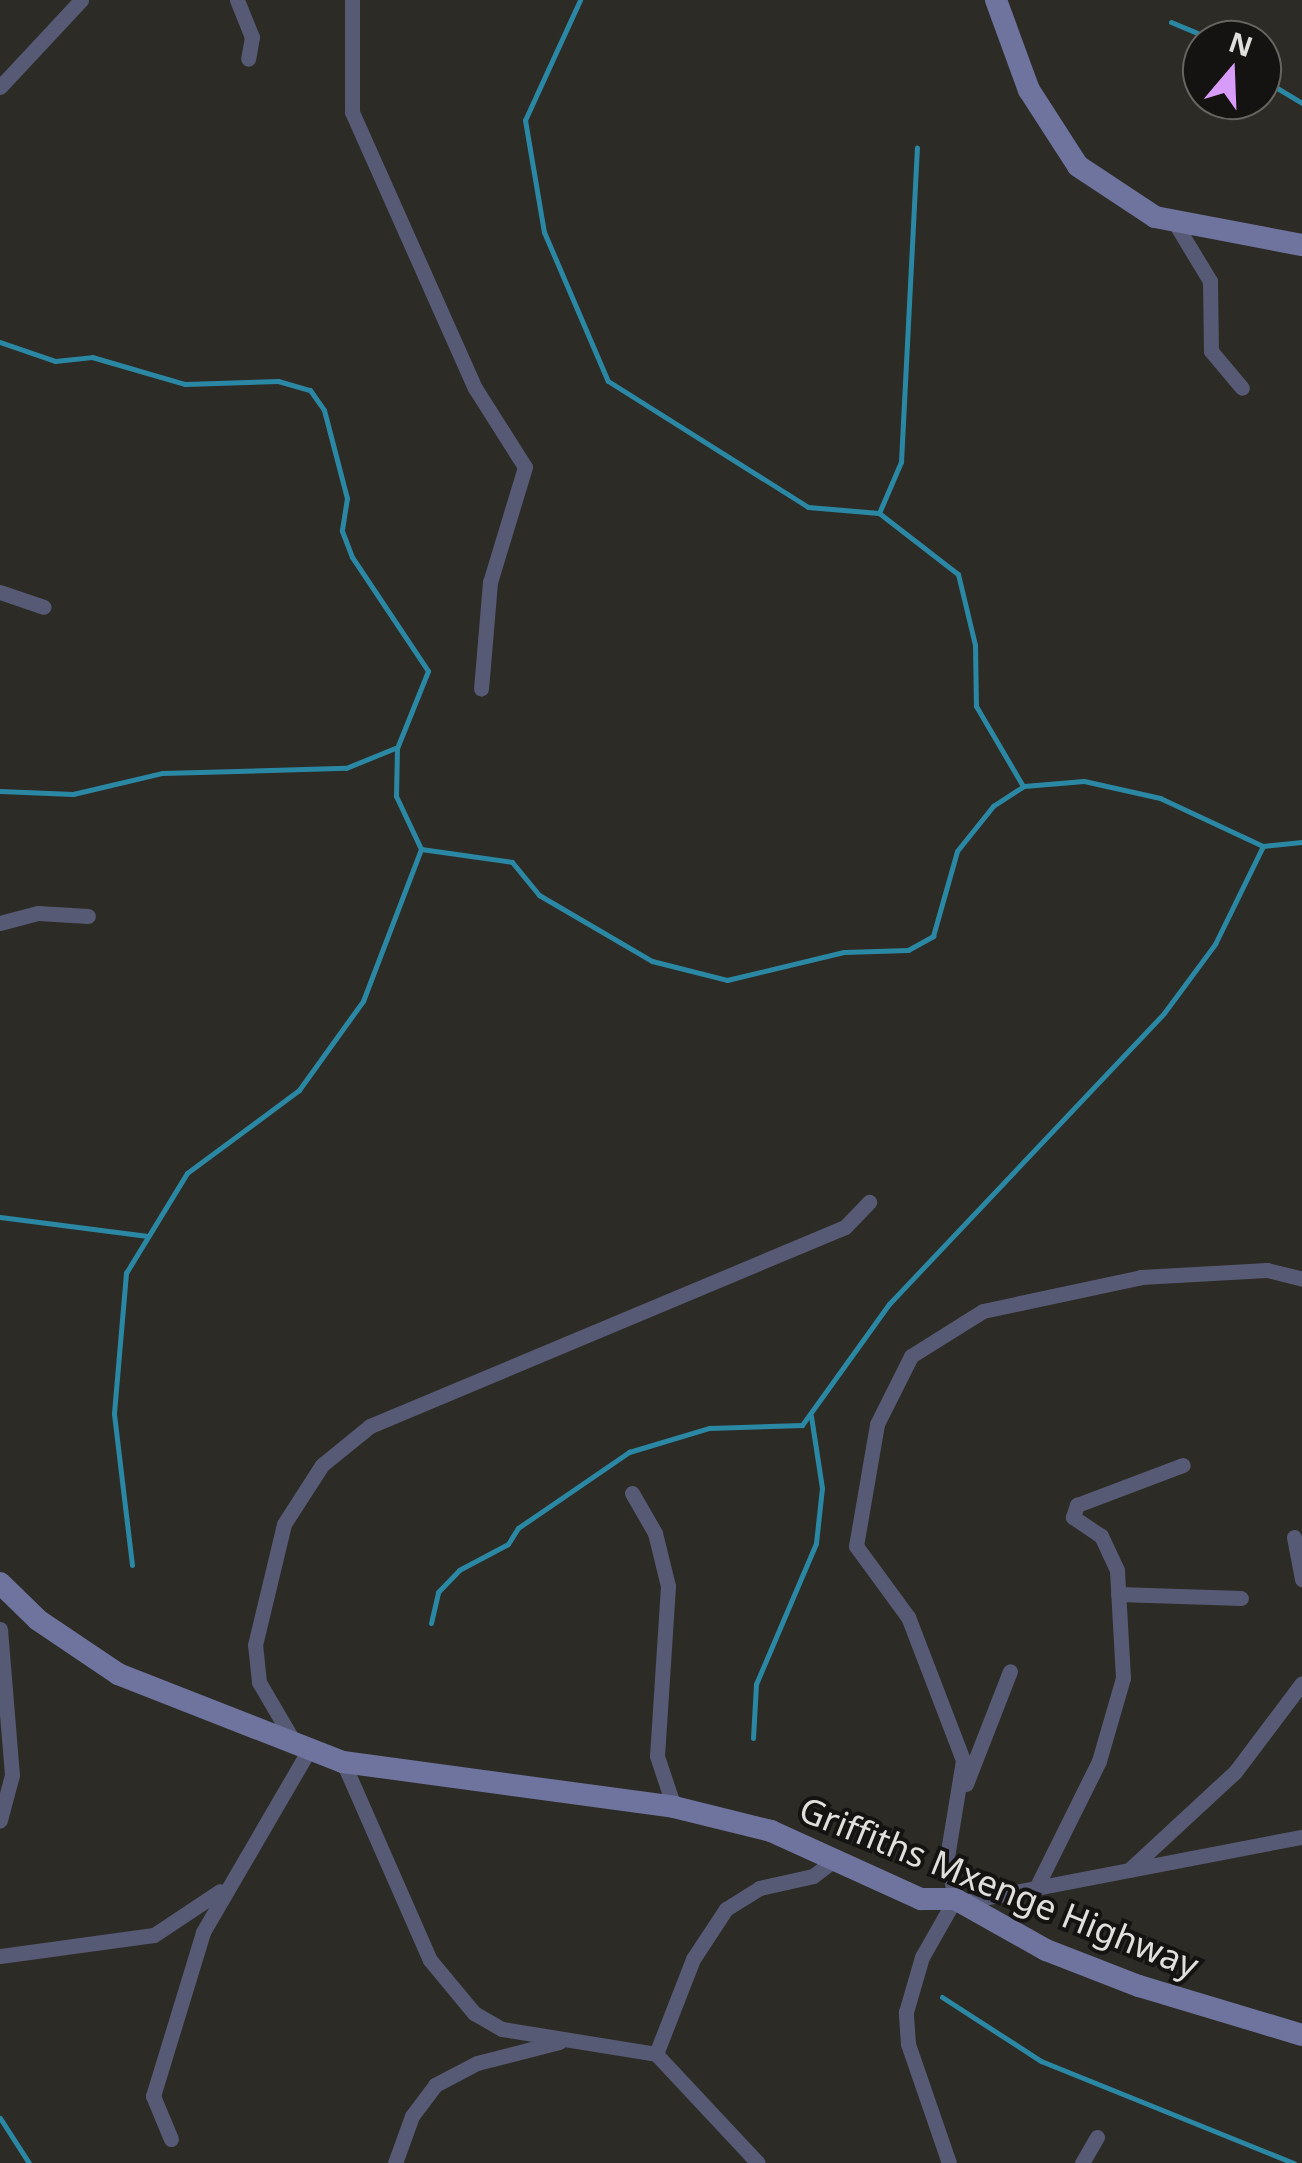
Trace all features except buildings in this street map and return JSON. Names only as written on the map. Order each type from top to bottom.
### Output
[{"type":"street","points":[[0,87],[82,0]]},
{"type":"street","points":[[237,0],[250,27],[248,58]]},
{"type":"street","points":[[352,0],[352,112],[475,388],[526,467],[490,582],[481,689]]},
{"type":"street","points":[[996,0],[1030,90],[1069,155],[1099,183],[1175,223],[1302,245]]},
{"type":"street","points":[[1175,223],[1210,281],[1211,351],[1242,388]]},
{"type":"street","points":[[0,592],[44,607]]},
{"type":"street","points":[[0,922],[38,913],[88,916]]},
{"type":"street","points":[[0,1956],[143,1938],[222,1889],[258,1850],[302,1748],[259,1682],[255,1644],[284,1524],[322,1465],[370,1426],[844,1226],[869,1202]]},
{"type":"street","points":[[964,1787],[934,1671],[854,1536],[878,1424],[911,1356],[983,1311],[1095,1284],[1266,1270],[1302,1279]]},
{"type":"street","points":[[1036,1888],[1115,1710],[1123,1678],[1118,1594],[1110,1550],[1073,1518],[1077,1506],[1184,1465]]},
{"type":"street","points":[[632,1494],[656,1533],[668,1586],[657,1756],[674,1808]]},
{"type":"street","points":[[1294,1537],[1302,1579]]},
{"type":"street","name":"Griffiths Mxenge Highway","points":[[0,1584],[38,1620],[118,1674],[342,1762],[674,1808],[838,1857],[921,1899],[954,1900],[1120,1979],[1302,2036]]},
{"type":"street","points":[[1118,1594],[1242,1598]]},
{"type":"street","points":[[0,1629],[8,1658],[12,1775],[0,1820]]},
{"type":"street","points":[[949,2163],[908,2044],[906,2012],[916,1972],[954,1900],[946,1857],[964,1787],[1010,1671]]},
{"type":"street","points":[[1128,1870],[1235,1772],[1302,1683]]},
{"type":"street","points":[[342,1762],[430,1960],[458,1995],[490,2025],[563,2042],[656,2054],[758,2163]]},
{"type":"street","points":[[954,1900],[972,1904],[1302,1837]]},
{"type":"street","points":[[656,2054],[693,1959],[726,1909],[759,1888],[813,1876],[838,1857]]},
{"type":"street","points":[[171,2139],[154,2096],[222,1889]]},
{"type":"street","points":[[395,2163],[412,2116],[435,2085],[477,2063],[563,2042]]},
{"type":"street","points":[[1082,2163],[1097,2137]]},
{"type":"waterway","points":[[580,0],[525,120],[544,232],[608,381],[808,507],[879,513],[958,574],[975,645],[976,706],[1023,786]]},
{"type":"waterway","points":[[1171,22],[1182,27]]},
{"type":"waterway","points":[[1282,91],[1302,103]]},
{"type":"waterway","points":[[879,513],[901,462],[917,147]]},
{"type":"waterway","points":[[0,342],[55,361],[92,357],[185,384],[278,381],[310,390],[324,410],[347,498],[342,531],[352,557],[428,671],[397,748],[396,796],[421,849],[512,862],[539,895],[652,961],[727,980],[844,952],[908,950],[933,936],[957,851],[993,806],[1024,786],[1084,781],[1160,798],[1263,846],[1302,842]]},
{"type":"waterway","points":[[0,791],[73,794],[162,773],[346,768],[395,748]]},
{"type":"waterway","points":[[431,1623],[438,1592],[459,1570],[508,1544],[518,1528],[629,1452],[709,1428],[802,1425],[889,1304],[1164,1013],[1215,944],[1262,848]]},
{"type":"waterway","points":[[132,1565],[114,1413],[126,1273],[187,1173],[299,1090],[363,1001],[421,849]]},
{"type":"waterway","points":[[0,1217],[148,1236]]},
{"type":"waterway","points":[[753,1738],[756,1684],[816,1543],[822,1488],[811,1416]]},
{"type":"waterway","points":[[942,1997],[1041,2061],[1294,2163]]},
{"type":"waterway","points":[[0,2118],[29,2163]]}]
